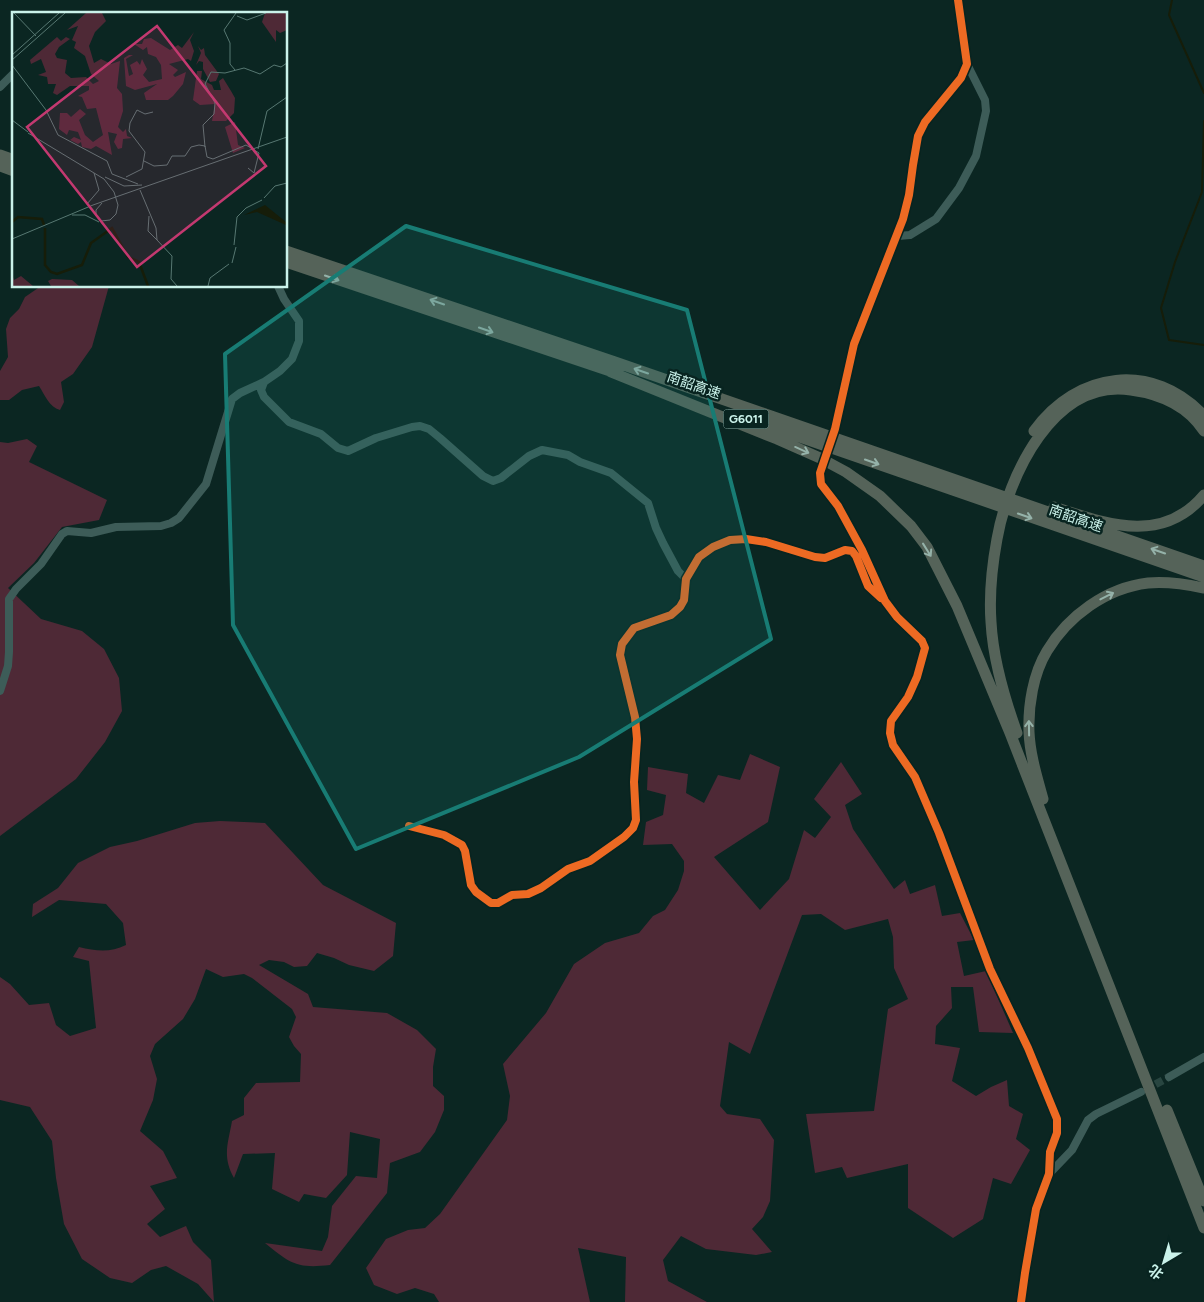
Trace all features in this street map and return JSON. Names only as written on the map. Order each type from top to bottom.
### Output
[{"type":"highway","points":[[0,155],[12,159]]},
{"type":"highway","points":[[0,166],[12,170]]},
{"type":"highway","name":"南韶高速","points":[[288,252],[615,362],[1204,566]]},
{"type":"highway","name":"南韶高速","points":[[288,263],[1204,577]]},
{"type":"highway","points":[[611,372],[820,458],[846,472],[880,496],[911,526],[930,553],[957,606],[1003,717],[1204,1228]]},
{"type":"highway","points":[[1003,717],[991,673],[986,642],[983,606],[984,577],[999,502],[1028,440],[1044,416],[1070,395],[1083,388],[1105,382],[1128,380],[1152,383],[1175,393],[1194,405],[1204,416]]},
{"type":"highway","points":[[1016,469],[1049,424],[1064,408],[1080,398],[1102,391],[1125,389],[1148,392],[1172,401],[1191,415],[1204,432]]},
{"type":"highway","points":[[866,450],[927,465],[1083,516],[1117,525],[1142,527],[1164,524],[1194,507],[1204,495]]},
{"type":"highway","points":[[993,536],[990,597],[994,654],[1011,715],[1046,810],[1204,1201]]},
{"type":"highway","points":[[1046,810],[1034,768],[1029,732],[1033,689],[1046,652],[1075,618],[1093,603],[1118,590],[1146,583],[1173,582],[1204,588]]},
{"type":"street","points":[[898,236],[910,235],[936,219],[959,188],[976,156],[986,111],[985,100],[967,64],[958,0]]},
{"type":"street","points":[[835,429],[854,344],[885,263],[898,236],[909,195],[912,165],[918,136],[925,122],[957,84],[967,64]]},
{"type":"street","points":[[0,87],[12,75]]},
{"type":"street","points":[[0,146],[12,171]]},
{"type":"street","points":[[0,691],[8,666],[9,599],[16,589],[41,564],[62,534],[67,531],[91,533],[116,527],[161,526],[171,523],[179,518],[206,484],[232,399],[280,371],[292,359],[299,341],[299,321],[279,288]]},
{"type":"street","points":[[264,382],[262,390],[264,397],[289,422],[321,434],[338,448],[348,451],[376,438],[420,426],[429,429],[483,476],[493,481],[501,478],[529,456],[542,450],[568,456],[615,476],[648,502],[663,543],[678,571],[686,579]]},
{"type":"street","points":[[820,473],[821,484],[838,506],[862,550],[885,601],[897,617],[922,641],[925,648],[917,677],[908,697],[891,721],[890,733],[893,745],[915,777],[939,833],[990,969],[1028,1048],[1057,1119],[1057,1133],[1050,1152],[1049,1174],[1036,1209],[1024,1274],[1022,1302]]},
{"type":"street","points":[[409,826],[444,835],[462,845],[465,851],[471,885],[476,892],[491,903],[498,903],[512,895],[528,894],[568,869],[590,861],[624,837],[633,828],[636,820],[634,782],[637,739],[635,717],[620,655],[622,644],[634,628],[671,615],[680,607],[684,600],[686,579],[700,557],[713,547],[730,540],[746,539],[766,542],[815,557],[825,558],[845,550],[852,551],[856,556],[868,586],[885,601]]},
{"type":"street","points":[[1169,1077],[1204,1057]]},
{"type":"street","points":[[1049,1174],[1072,1150],[1088,1120],[1096,1114],[1142,1092]]},
{"type":"highlighted area","points":[[406,226],[687,310],[771,639],[579,757],[356,849],[233,625],[225,354]]},
{"type":"shaded area","points":[[38,288],[108,288],[92,347],[73,374],[61,382],[64,402],[60,410],[50,403],[39,386],[22,390],[9,400],[0,400],[0,371],[8,357],[6,329],[10,318],[19,309],[25,297]]},
{"type":"shaded area","points":[[27,439],[37,446],[29,462],[107,500],[99,520],[62,527],[34,563],[8,588],[41,619],[82,631],[104,649],[119,678],[122,711],[105,742],[76,779],[0,836],[0,442],[8,443]]},
{"type":"shaded area","points":[[750,754],[780,767],[768,822],[714,857],[760,910],[789,879],[804,830],[815,838],[831,817],[814,799],[841,762],[862,794],[845,805],[853,829],[894,889],[905,880],[910,894],[935,885],[942,916],[960,913],[974,940],[957,942],[964,976],[986,971],[1013,1033],[979,1032],[973,987],[951,987],[952,1008],[936,1026],[935,1044],[960,1048],[952,1081],[976,1096],[1007,1080],[1009,1106],[1023,1114],[1016,1139],[1030,1150],[1011,1184],[993,1178],[983,1219],[953,1238],[908,1208],[908,1164],[847,1178],[842,1167],[815,1173],[806,1114],[874,1111],[888,1009],[908,999],[894,968],[893,937],[888,919],[845,930],[821,914],[802,915],[750,1054],[729,1042],[720,1106],[727,1114],[760,1119],[774,1140],[770,1201],[763,1217],[752,1229],[772,1252],[756,1255],[706,1249],[681,1236],[663,1260],[668,1281],[707,1302],[625,1302],[626,1257],[578,1248],[590,1302],[439,1302],[434,1294],[415,1288],[397,1294],[374,1285],[366,1268],[386,1239],[408,1230],[425,1228],[440,1214],[507,1120],[510,1096],[503,1064],[546,1013],[574,964],[605,943],[639,933],[653,916],[665,910],[678,890],[684,871],[684,861],[672,844],[643,845],[646,822],[663,815],[666,795],[647,790],[648,767],[688,774],[686,793],[704,803],[718,775],[740,780]]},
{"type":"shaded area","points":[[220,821],[265,823],[323,885],[396,923],[393,956],[374,971],[349,965],[317,953],[307,966],[294,967],[284,962],[269,960],[259,965],[308,994],[313,1007],[387,1013],[417,1030],[436,1049],[433,1067],[433,1086],[444,1096],[444,1110],[435,1132],[420,1152],[390,1163],[387,1193],[330,1265],[309,1266],[288,1260],[265,1243],[322,1251],[328,1237],[332,1206],[356,1176],[377,1178],[380,1139],[350,1132],[347,1175],[326,1198],[304,1194],[299,1202],[272,1189],[275,1153],[243,1154],[234,1178],[228,1163],[228,1143],[232,1121],[244,1115],[244,1098],[256,1083],[300,1082],[301,1054],[289,1037],[296,1017],[292,1009],[244,974],[223,977],[206,969],[195,999],[183,1019],[155,1044],[150,1056],[157,1079],[153,1100],[140,1131],[163,1151],[177,1178],[150,1186],[165,1209],[147,1224],[160,1237],[186,1226],[193,1242],[211,1260],[214,1302],[198,1284],[166,1266],[151,1270],[132,1283],[110,1278],[82,1259],[64,1224],[52,1141],[30,1107],[0,1100],[0,977],[10,984],[29,1005],[49,1003],[56,1025],[70,1036],[96,1028],[89,961],[73,957],[79,947],[103,950],[126,945],[123,923],[106,904],[59,900],[32,917],[33,904],[58,888],[78,863],[110,847],[137,841],[195,823]]},
{"type":"waterway","points":[[1172,0],[1169,15],[1204,93]]},
{"type":"waterway","points":[[1204,121],[1202,192],[1175,262],[1161,308],[1169,340],[1204,345]]},
{"type":"tunnel","points":[[1145,1090],[1169,1077]]},
{"type":"cycle path","points":[[958,0],[967,64],[961,78],[925,122],[918,136],[909,195],[903,219],[854,344],[835,429],[820,473],[821,484],[838,506],[862,550],[885,601],[897,617],[922,641],[925,648],[917,677],[908,697],[891,721],[890,733],[893,745],[915,777],[939,833],[990,969],[1028,1048],[1057,1119],[1057,1133],[1050,1152],[1049,1174],[1036,1209],[1021,1302]]},
{"type":"cycle path","points":[[409,826],[444,835],[462,845],[465,851],[471,885],[476,892],[491,903],[498,903],[512,895],[528,894],[541,888],[568,869],[590,861],[624,837],[633,828],[636,820],[634,782],[637,739],[635,717],[620,655],[622,644],[634,628],[671,615],[680,607],[684,600],[686,579],[699,557],[713,547],[730,540],[746,539],[766,542],[815,557],[825,558],[845,550],[852,551],[856,556],[868,586],[881,598]]}]
